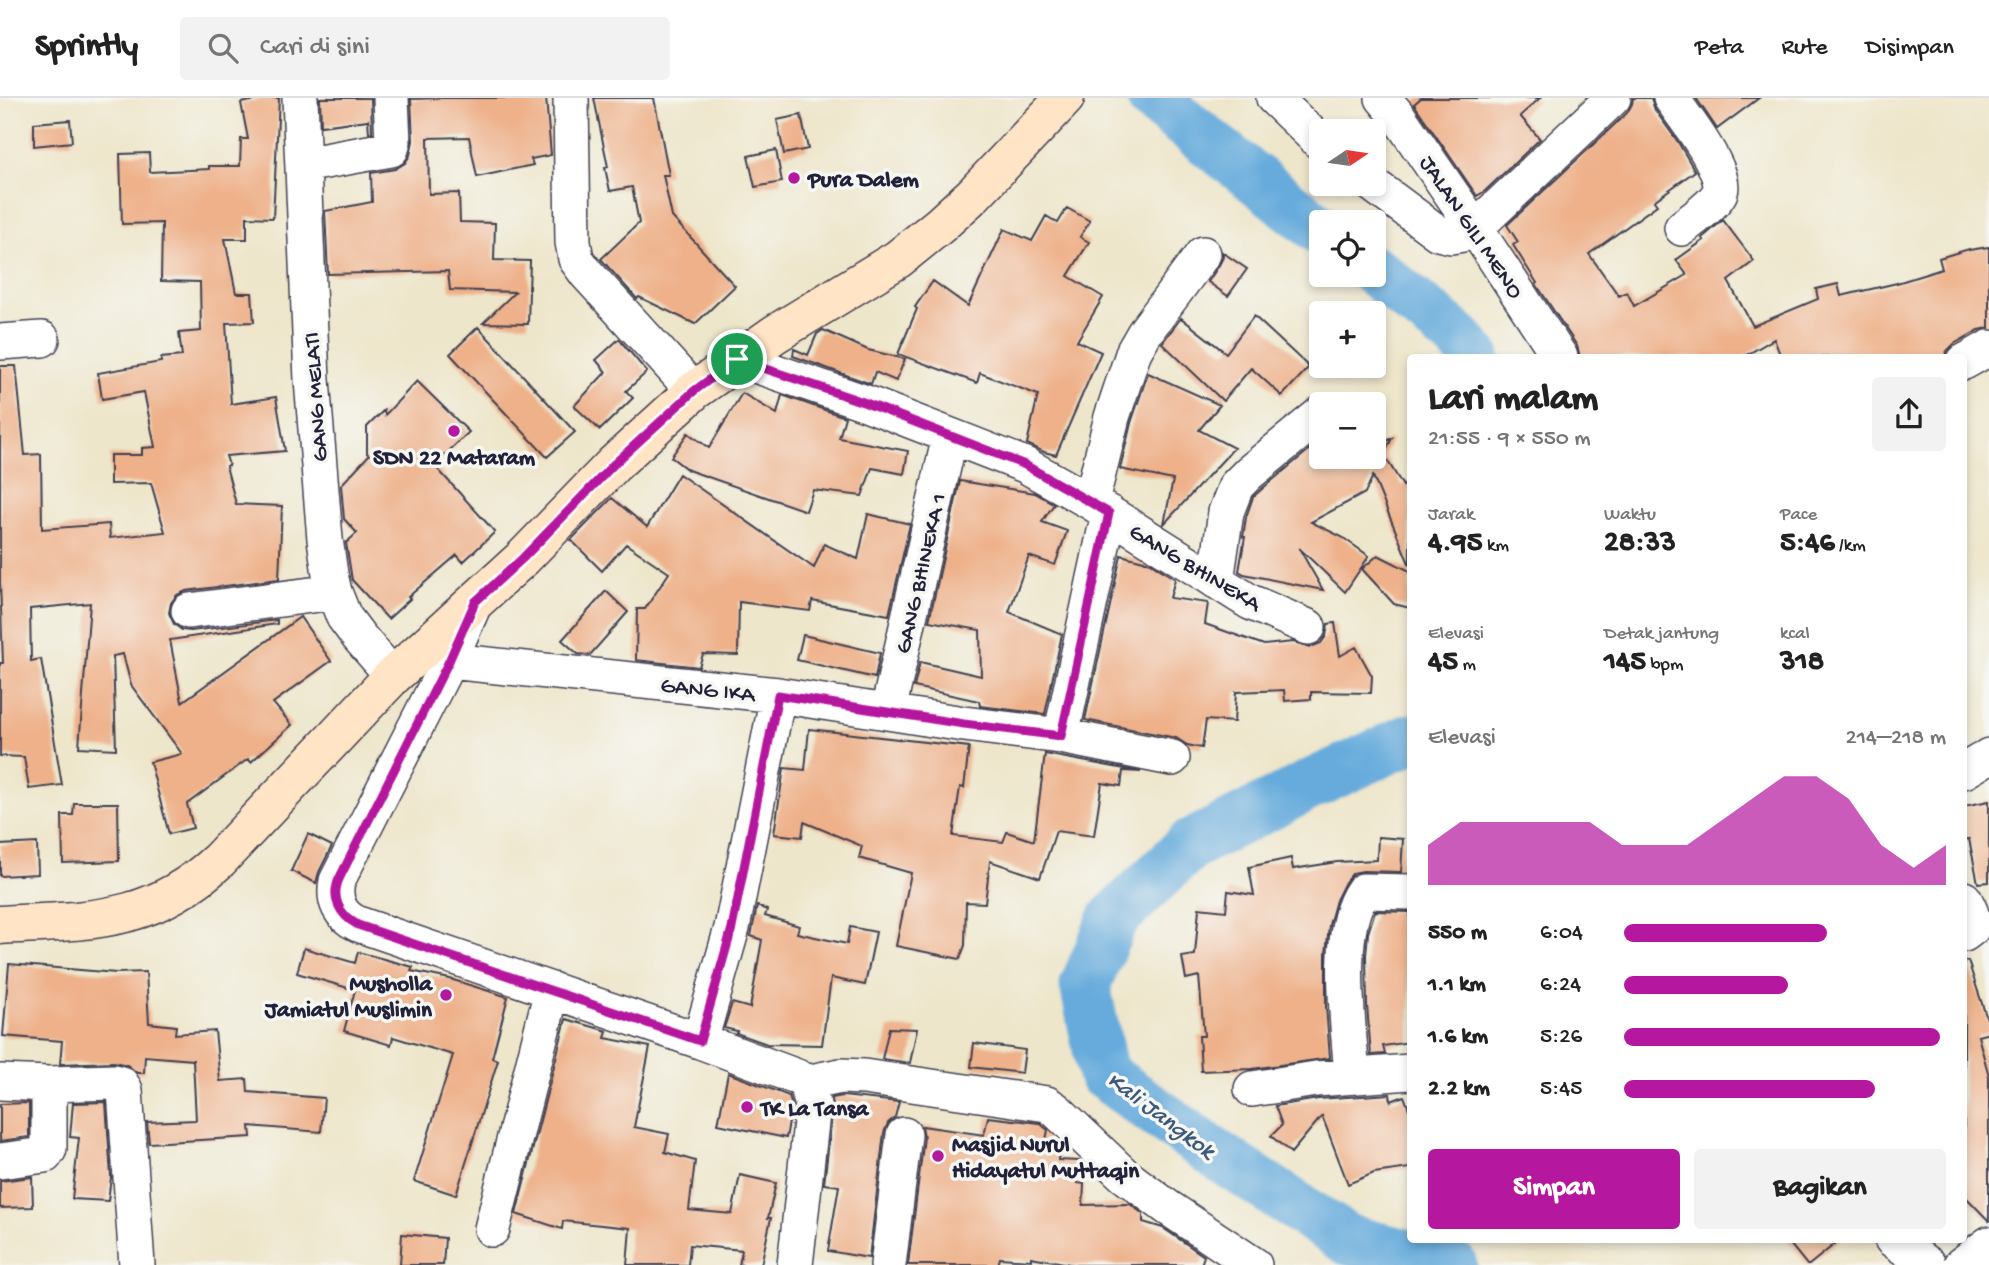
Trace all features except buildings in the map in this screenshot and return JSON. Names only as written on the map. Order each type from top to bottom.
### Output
[{"type":"street","name":"GANG MELATI","points":[[300,98],[312,380],[325,539],[334,592],[344,617],[393,676]]},
{"type":"street","points":[[303,165],[391,149],[391,98]]},
{"type":"street","points":[[571,98],[573,242],[576,259],[694,391]]},
{"type":"street","points":[[0,925],[121,915],[143,908],[184,888],[219,860],[393,676],[523,558],[614,464],[694,391],[737,359],[898,259],[973,195],[1065,98]]},
{"type":"street","points":[[1274,98],[1309,132]]},
{"type":"street","points":[[1386,194],[1438,233],[1451,236],[1463,234],[1475,228],[1614,98]]},
{"type":"street","points":[[1671,98],[1713,160],[1723,187],[1719,195],[1682,228]]},
{"type":"street","name":"JALAN GILI MENO","points":[[1398,104],[1558,354]]},
{"type":"street","points":[[1061,736],[1100,508],[1112,417],[1134,351],[1203,254]]},
{"type":"street","points":[[0,342],[42,339]]},
{"type":"street","points":[[1967,360],[1989,348]]},
{"type":"street","name":"GANG BHINEKA","points":[[737,359],[866,403],[1025,465],[1100,508],[1250,602],[1308,627]]},
{"type":"street","points":[[1216,582],[1226,512],[1236,486],[1309,424]]},
{"type":"street","name":"GANG BHINEKA 1","points":[[888,711],[950,436]]},
{"type":"street","points":[[189,611],[334,592]]},
{"type":"street","points":[[475,602],[449,661],[340,877],[335,892],[337,902],[345,916],[358,925],[700,1041],[797,1077],[806,1083],[813,1105],[795,1265]]},
{"type":"street","name":"GANG IKA","points":[[449,661],[778,695],[1061,736],[1172,758]]},
{"type":"street","points":[[700,1041],[732,928],[778,695]]},
{"type":"street","points":[[1967,769],[1989,756]]},
{"type":"street","points":[[1352,1076],[1345,964],[1356,902],[1363,891],[1394,891]]},
{"type":"street","points":[[1967,905],[1973,921],[1972,928],[1967,931]]},
{"type":"street","points":[[492,1229],[552,990]]},
{"type":"street","points":[[1252,1089],[1316,1079],[1407,1072]]},
{"type":"street","points":[[806,1083],[841,1076],[864,1077],[1047,1104],[1124,1175],[1254,1265]]},
{"type":"street","points":[[0,1082],[121,1084],[125,1090],[137,1265]]},
{"type":"street","points":[[0,1161],[45,1155],[49,1149],[50,1084]]},
{"type":"street","points":[[888,1265],[904,1135]]},
{"type":"street","points":[[1897,1243],[1927,1265]]},
{"type":"street","points":[[1961,1265],[1989,1244]]},
{"type":"waterway","name":"Kali Jangkok","points":[[1152,98],[1309,221]]},
{"type":"waterway","name":"Kali Jangkok","points":[[1386,280],[1460,339],[1472,354]]},
{"type":"waterway","name":"Kali Jangkok","points":[[1407,740],[1190,845],[1113,919],[1085,985],[1103,1074],[1211,1151],[1348,1240],[1452,1265]]},
{"type":"place","name":"Pura Dalem","points":[[794,178]]},
{"type":"place","name":"SDN 22 Mataram","points":[[454,431]]},
{"type":"place","name":"Musholla Jamiatul Muslimin","points":[[446,995]]},
{"type":"place","name":"TK La Tansa","points":[[747,1107]]},
{"type":"place","name":"Masjid Nurul Hidayatul Muttaqin","points":[[938,1156]]},
{"type":"route","points":[[737,359],[866,403],[1025,465],[1109,513],[1061,736],[778,695],[732,928],[700,1041],[358,925],[341,912],[335,892],[337,881],[449,661],[475,602],[523,558],[614,464],[694,391],[737,359]]}]
